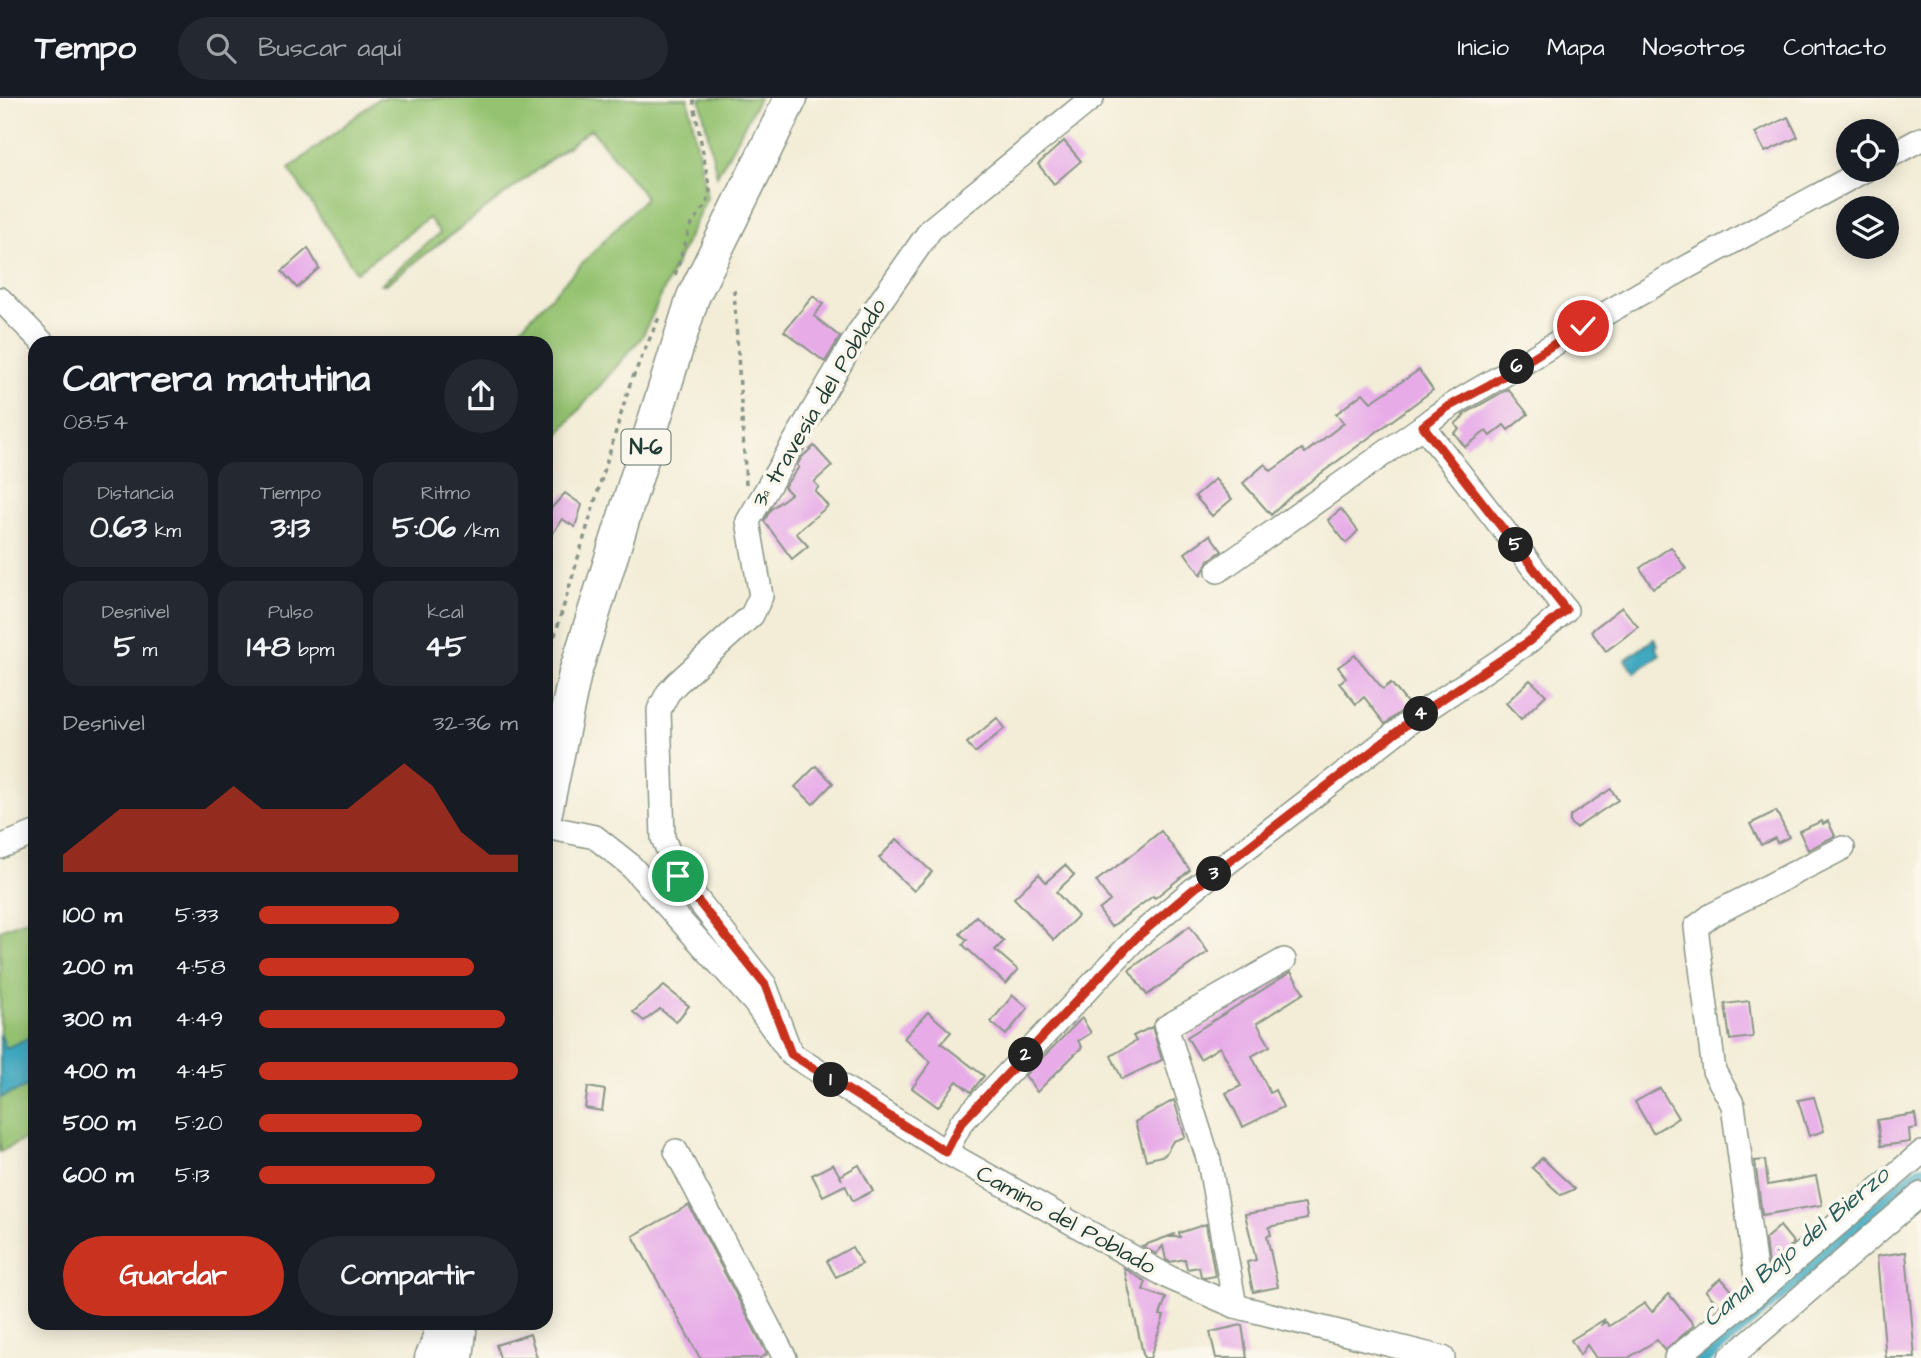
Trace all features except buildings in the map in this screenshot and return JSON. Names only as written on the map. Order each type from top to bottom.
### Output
[{"type":"highway","name":"N-6","points":[[553,778],[575,673],[693,297],[791,98]]},
{"type":"highway","points":[[431,1358],[441,1330]]},
{"type":"highway","points":[[457,1358],[460,1330]]},
{"type":"street","name":"3ª travesía del Poblado","points":[[791,1054],[765,985],[678,876],[663,838],[659,710],[677,683],[752,615],[761,596],[748,521],[859,332],[932,229],[1092,98]]},
{"type":"street","points":[[1899,151],[1921,139]]},
{"type":"street","points":[[1218,572],[1446,408],[1489,385],[1652,286],[1843,182]]},
{"type":"street","points":[[0,299],[36,336]]},
{"type":"street","points":[[946,1152],[961,1123],[1137,937],[1195,888],[1424,711],[1528,642],[1566,610],[1423,426]]},
{"type":"street","name":"Camino del Poblado","points":[[553,828],[595,837],[629,864],[754,1002],[791,1054],[946,1152],[1170,1278],[1236,1306],[1443,1358]]},
{"type":"street","points":[[0,847],[28,837]]},
{"type":"street","points":[[1758,1292],[1732,1105],[1714,1072],[1696,927],[1712,915],[1843,848]]},
{"type":"street","points":[[1236,1306],[1209,1161],[1166,1027],[1284,960]]},
{"type":"street","points":[[676,1151],[785,1358]]},
{"type":"street","points":[[1676,1358],[1921,1153]]},
{"type":"street","points":[[1730,1358],[1921,1194]]},
{"type":"path","points":[[672,283],[690,227],[707,203],[710,191],[693,98]]},
{"type":"path","points":[[734,290],[748,521]]},
{"type":"path","points":[[553,642],[630,384],[664,305]]},
{"type":"green space","points":[[379,98],[688,98],[707,197],[642,337],[553,440],[553,336],[513,336],[646,197],[591,129],[386,284],[381,284],[440,233],[429,218],[356,272],[289,169]]},
{"type":"green space","points":[[700,98],[759,98],[717,176]]},
{"type":"green space","points":[[28,919],[28,1138],[0,1152],[0,930]]},
{"type":"water","points":[[1654,639],[1660,654],[1635,673],[1625,660]]},
{"type":"water","points":[[0,1033],[6,1048],[28,1038],[28,1086],[0,1098]]},
{"type":"waterway","name":"Canal Bajo del Bierzo","points":[[1702,1358],[1921,1173]]},
{"type":"route","points":[[678,876],[765,985],[791,1054],[946,1152],[961,1123],[1137,937],[1195,888],[1424,711],[1528,642],[1566,610],[1423,426],[1446,408],[1489,385],[1583,326]]}]
